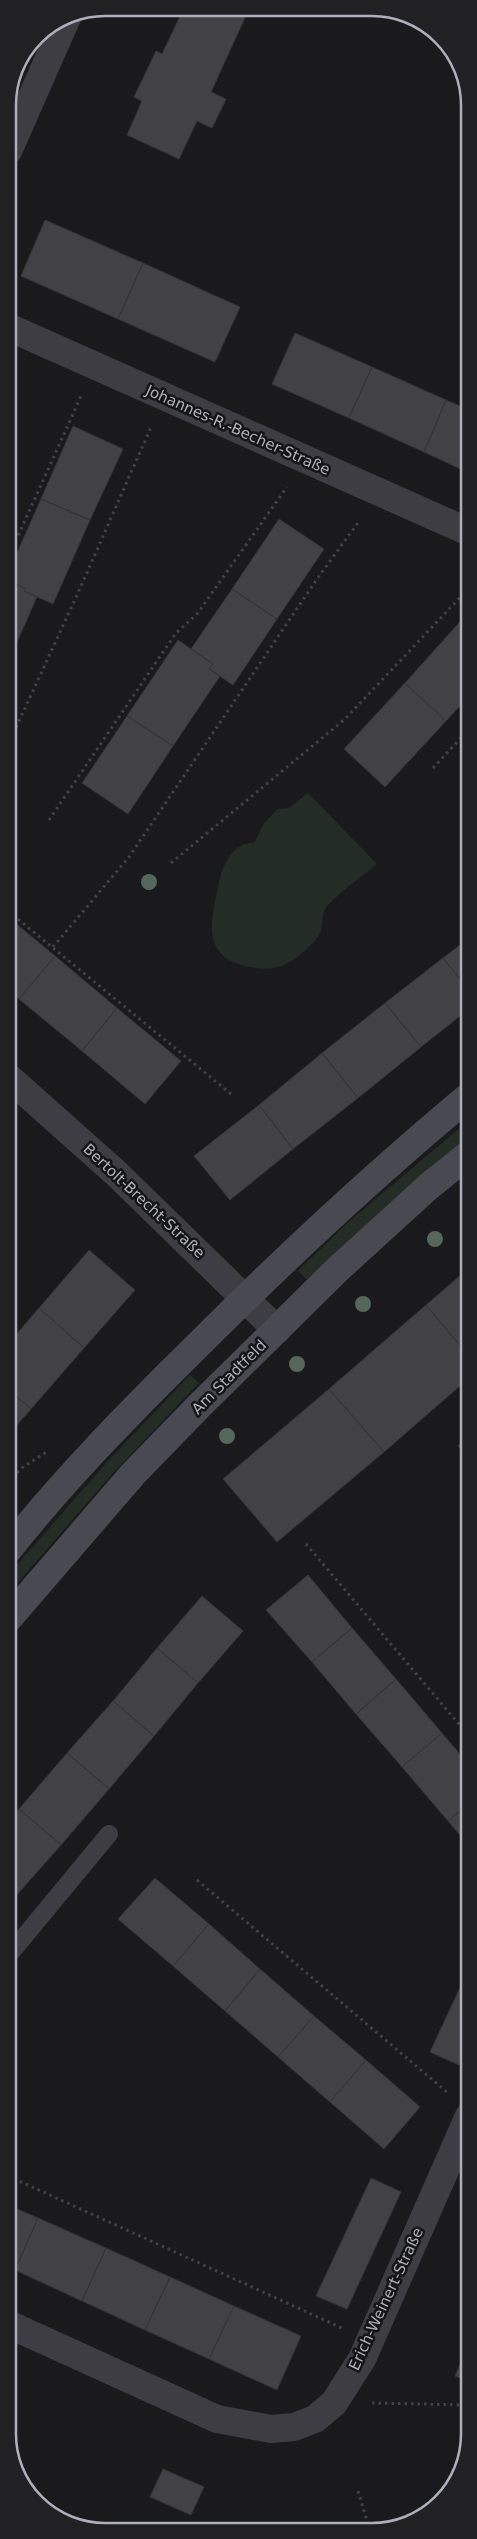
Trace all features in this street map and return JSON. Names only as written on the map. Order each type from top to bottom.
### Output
[{"type":"street","points":[[16,133],[63,27]]},
{"type":"street","name":"Johannes-R.-Becher-Straße","points":[[16,331],[461,528]]},
{"type":"street","name":"Bertolt-Brecht-Straße","points":[[16,1083],[117,1174],[277,1330]]},
{"type":"street","points":[[16,1541],[97,1445],[246,1298],[393,1159],[461,1103]]},
{"type":"street","name":"Am Stadtfeld","points":[[16,1610],[133,1474],[338,1269],[428,1187],[461,1160]]},
{"type":"street","name":"Erich-Weinert-Straße","points":[[16,2328],[217,2419],[271,2429],[294,2427],[315,2419],[334,2403],[362,2359],[461,2110]]},
{"type":"lane","points":[[16,1946],[109,1834]]},
{"type":"path","points":[[16,537],[94,366]]},
{"type":"path","points":[[16,728],[78,593],[164,396]]},
{"type":"path","points":[[48,820],[176,633],[197,614],[306,460]]},
{"type":"path","points":[[53,947],[129,857],[317,579],[380,493]]},
{"type":"path","points":[[172,862],[345,719],[461,596]]},
{"type":"path","points":[[433,768],[461,738]]},
{"type":"path","points":[[16,917],[231,1094]]},
{"type":"path","points":[[306,1544],[461,1727]]},
{"type":"path","points":[[197,1880],[461,2106]]},
{"type":"path","points":[[16,2180],[370,2341]]},
{"type":"path","points":[[334,2403],[461,2405]]},
{"type":"path","points":[[358,2491],[368,2523]]},
{"type":"shaded area","points":[[308,793],[377,864],[342,892],[325,909],[321,931],[314,942],[296,958],[278,967],[270,968],[244,966],[231,961],[216,946],[212,927],[223,868],[233,852],[246,844],[255,842],[264,823],[278,809],[289,808]]},
{"type":"shaded area","points":[[461,1127],[461,1142],[428,1169],[307,1280],[298,1271],[345,1225]]},
{"type":"shaded area","points":[[190,1375],[199,1383],[114,1472],[16,1585],[16,1566],[106,1463]]},
{"type":"building","points":[[180,16],[246,16],[211,92],[226,99],[212,128],[197,121],[179,159],[127,135],[142,101],[134,97],[156,51],[162,54]]},
{"type":"building","points":[[45,220],[143,263],[118,319],[21,276]]},
{"type":"building","points":[[143,263],[240,307],[215,362],[118,319]]},
{"type":"building","points":[[295,333],[372,367],[349,418],[272,384]]},
{"type":"building","points":[[372,367],[446,400],[424,452],[349,418]]},
{"type":"building","points":[[446,400],[461,407],[461,469],[424,452]]},
{"type":"building","points":[[73,426],[123,449],[90,520],[41,499]]},
{"type":"building","points":[[41,499],[90,520],[53,604],[24,591],[26,589],[16,584],[16,555]]},
{"type":"building","points":[[279,519],[324,549],[277,619],[232,589]]},
{"type":"building","points":[[16,584],[26,589],[24,591],[37,597],[16,644]]},
{"type":"building","points":[[232,589],[277,619],[233,685],[209,669],[213,664],[191,649]]},
{"type":"building","points":[[461,621],[461,705],[446,721],[405,683]]},
{"type":"building","points":[[178,640],[213,664],[209,669],[220,676],[173,746],[127,716]]},
{"type":"building","points":[[405,683],[446,721],[385,787],[344,749]]},
{"type":"building","points":[[127,716],[173,746],[128,814],[82,783]]},
{"type":"building","points":[[16,924],[55,956],[19,999],[16,997]]},
{"type":"building","points":[[461,944],[461,980],[443,958]]},
{"type":"building","points":[[55,956],[117,1008],[82,1051],[19,999]]},
{"type":"building","points":[[443,958],[461,980],[461,1015],[421,1047],[385,1003]]},
{"type":"building","points":[[385,1003],[421,1047],[358,1098],[322,1053]]},
{"type":"building","points":[[117,1008],[181,1061],[145,1104],[82,1051]]},
{"type":"building","points":[[322,1053],[358,1098],[293,1149],[259,1105]]},
{"type":"building","points":[[259,1105],[293,1149],[230,1200],[194,1156]]},
{"type":"building","points":[[89,1250],[135,1290],[84,1348],[39,1308]]},
{"type":"building","points":[[461,1275],[461,1347],[426,1305]]},
{"type":"building","points":[[426,1305],[461,1347],[461,1385],[384,1452],[329,1389]]},
{"type":"building","points":[[39,1308],[84,1348],[31,1409],[16,1396],[16,1335]]},
{"type":"building","points":[[329,1389],[384,1452],[277,1542],[223,1479]]},
{"type":"building","points":[[16,1396],[31,1409],[16,1426]]},
{"type":"building","points":[[308,1575],[352,1628],[312,1662],[266,1610]]},
{"type":"building","points":[[202,1596],[243,1631],[198,1683],[157,1648]]},
{"type":"building","points":[[352,1628],[396,1679],[356,1714],[312,1662]]},
{"type":"building","points":[[157,1648],[198,1683],[154,1736],[113,1701]]},
{"type":"building","points":[[396,1679],[442,1733],[402,1767],[356,1714]]},
{"type":"building","points":[[113,1701],[154,1736],[109,1789],[67,1753]]},
{"type":"building","points":[[442,1733],[461,1756],[461,1810],[448,1821],[402,1767]]},
{"type":"building","points":[[67,1753],[109,1789],[61,1845],[19,1809]]},
{"type":"building","points":[[19,1809],[61,1845],[16,1896],[16,1813]]},
{"type":"building","points":[[461,1810],[461,1836],[448,1821]]},
{"type":"building","points":[[155,1878],[209,1924],[173,1966],[118,1919]]},
{"type":"building","points":[[209,1924],[260,1969],[225,2011],[173,1966]]},
{"type":"building","points":[[260,1969],[314,2016],[278,2057],[225,2011]]},
{"type":"building","points":[[461,1985],[461,2061],[459,2065],[430,2052]]},
{"type":"building","points":[[314,2016],[366,2060],[330,2102],[278,2057]]},
{"type":"building","points":[[366,2060],[420,2107],[384,2149],[330,2102]]},
{"type":"building","points":[[371,2178],[401,2192],[347,2309],[316,2296]]},
{"type":"building","points":[[16,2208],[38,2218],[16,2268]]},
{"type":"building","points":[[38,2218],[106,2248],[82,2301],[16,2270]]},
{"type":"building","points":[[106,2248],[170,2277],[145,2330],[82,2301]]},
{"type":"building","points":[[170,2277],[234,2306],[209,2359],[145,2330]]},
{"type":"building","points":[[234,2306],[301,2336],[277,2390],[209,2359]]},
{"type":"building","points":[[461,2362],[461,2379],[455,2376]]},
{"type":"building","points":[[163,2469],[204,2487],[191,2515],[150,2497]]}]
